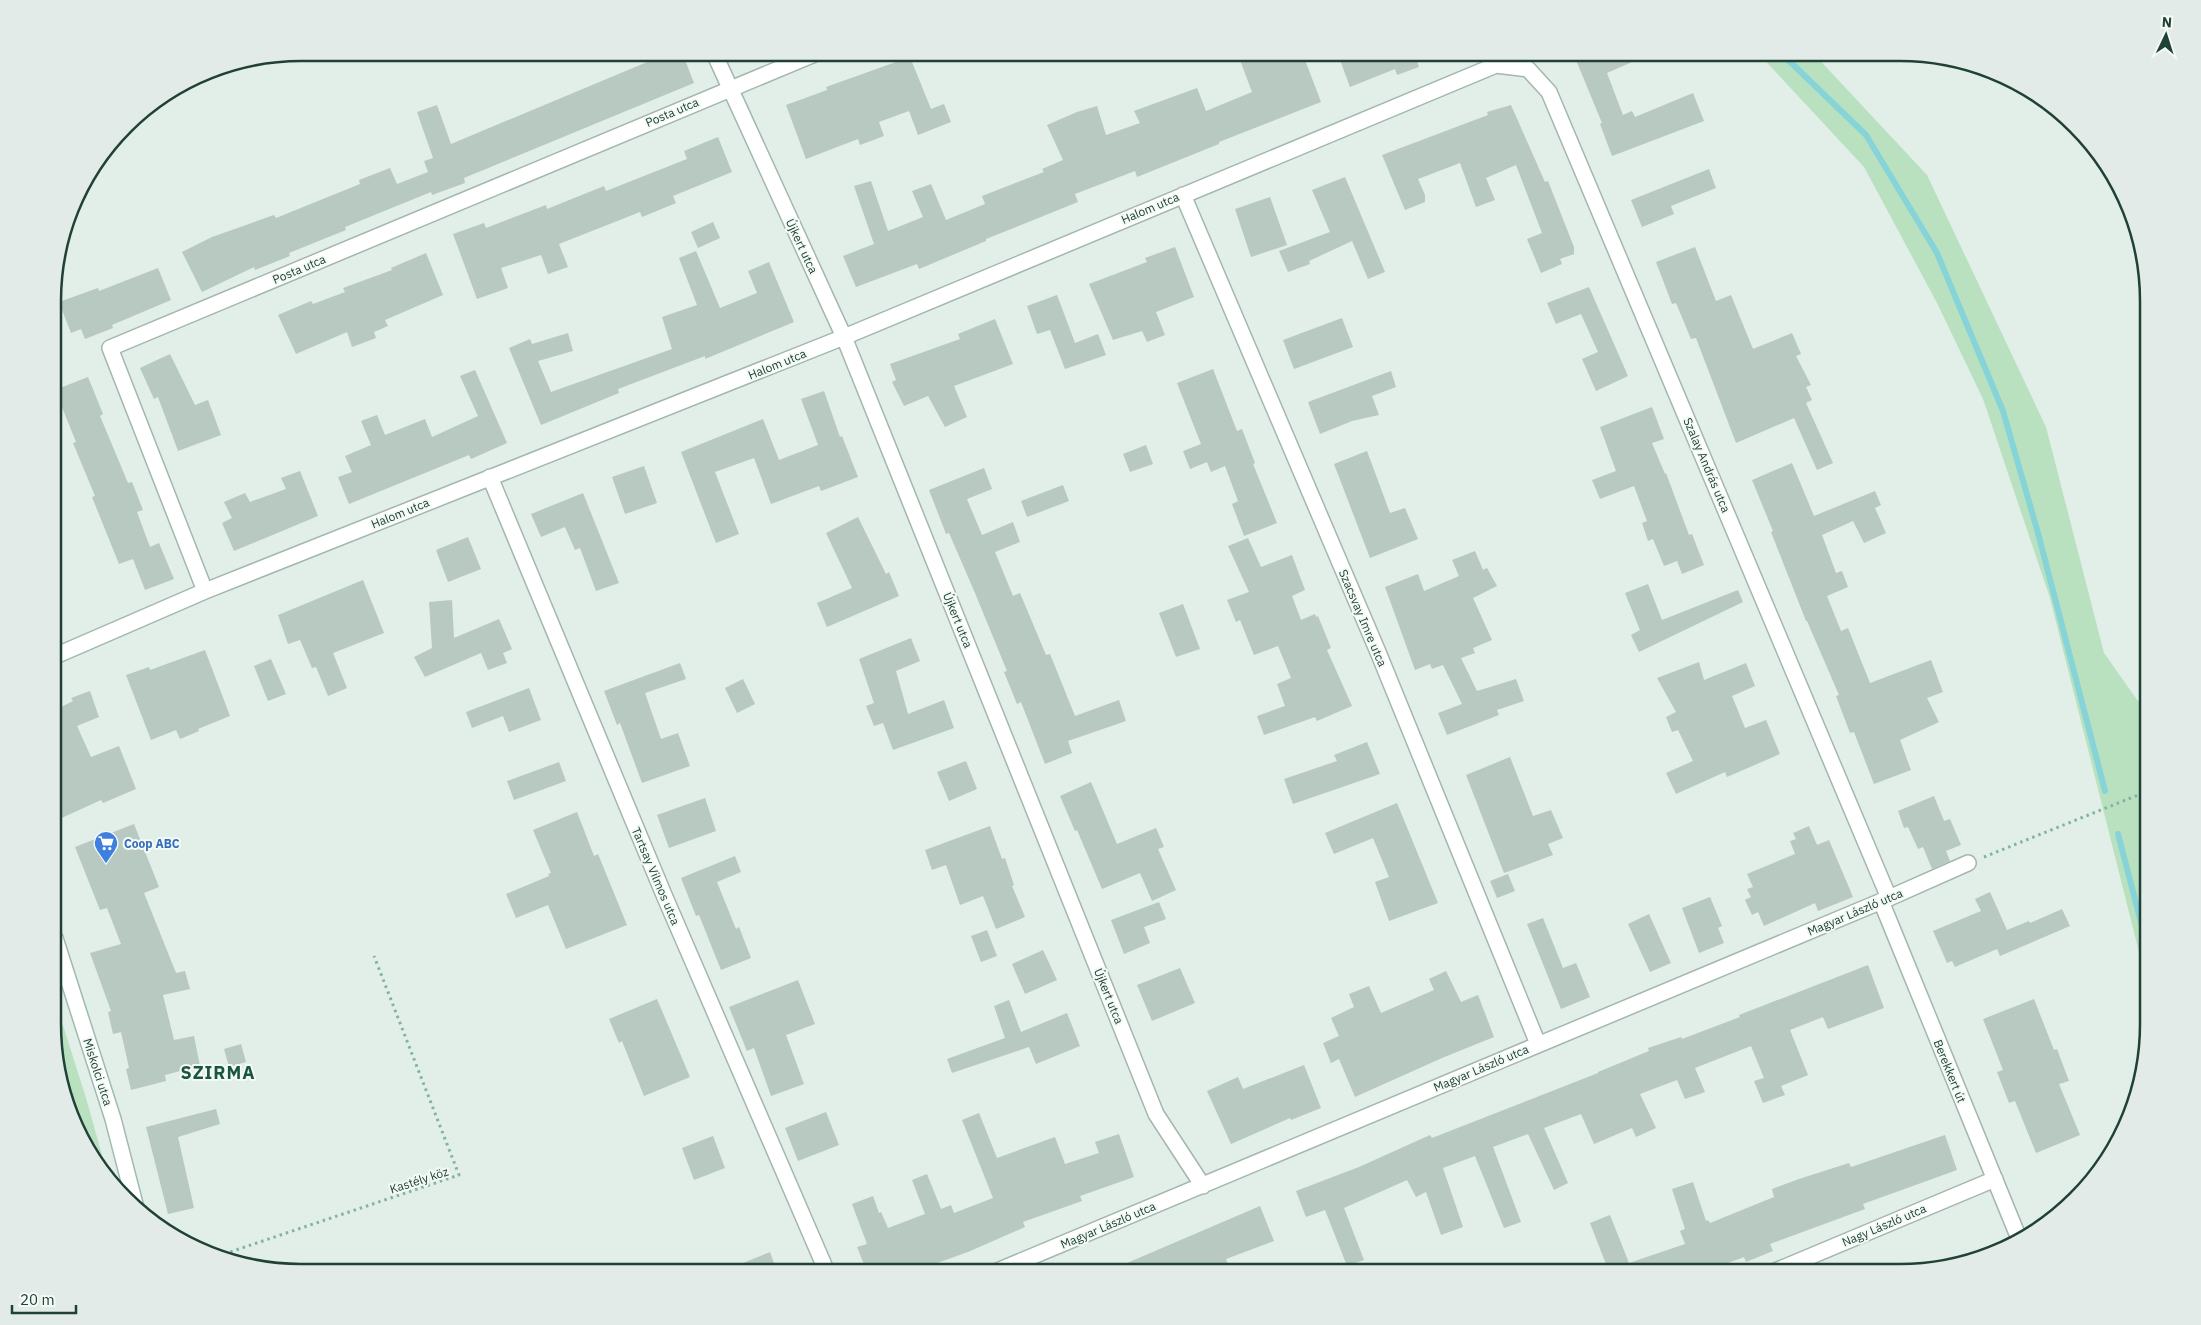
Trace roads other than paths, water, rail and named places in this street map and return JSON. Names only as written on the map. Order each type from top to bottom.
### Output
[{"type":"street","name":"Újkert utca","points":[[718,61],[844,337],[1156,1114],[1204,1186]]},
{"type":"street","points":[[729,88],[795,61]]},
{"type":"street","name":"Halom utca","points":[[61,653],[205,591],[844,337],[1182,194],[1496,65]]},
{"type":"street","name":"Szalay András utca","points":[[1496,65],[1528,69],[1549,92],[1885,899]]},
{"type":"street","name":"Posta utca","points":[[205,591],[110,348],[729,88]]},
{"type":"street","name":"Szacsvay Imre utca","points":[[1182,194],[1378,652],[1538,1044]]},
{"type":"street","name":"Tartsay Vilmos utca","points":[[490,477],[664,895],[824,1264]]},
{"type":"street","name":"Magyar László utca","points":[[1029,1264],[1204,1186],[1968,863]]},
{"type":"street","name":"Berekkert út","points":[[1885,899],[2017,1233]]},
{"type":"street","name":"Miskolci utca","points":[[61,957],[113,1120],[132,1193]]},
{"type":"street","name":"Nagy László utca","points":[[1792,1264],[1995,1179]]},
{"type":"waterway","points":[[1789,61],[1866,135],[1937,253],[2003,411],[2038,533],[2105,791]]},
{"type":"waterway","points":[[2118,834],[2140,918]]},
{"type":"place","name":"Coop ABC","points":[[106,864]]},
{"type":"district","name":"SZIRMA","points":[[218,1072]]}]
